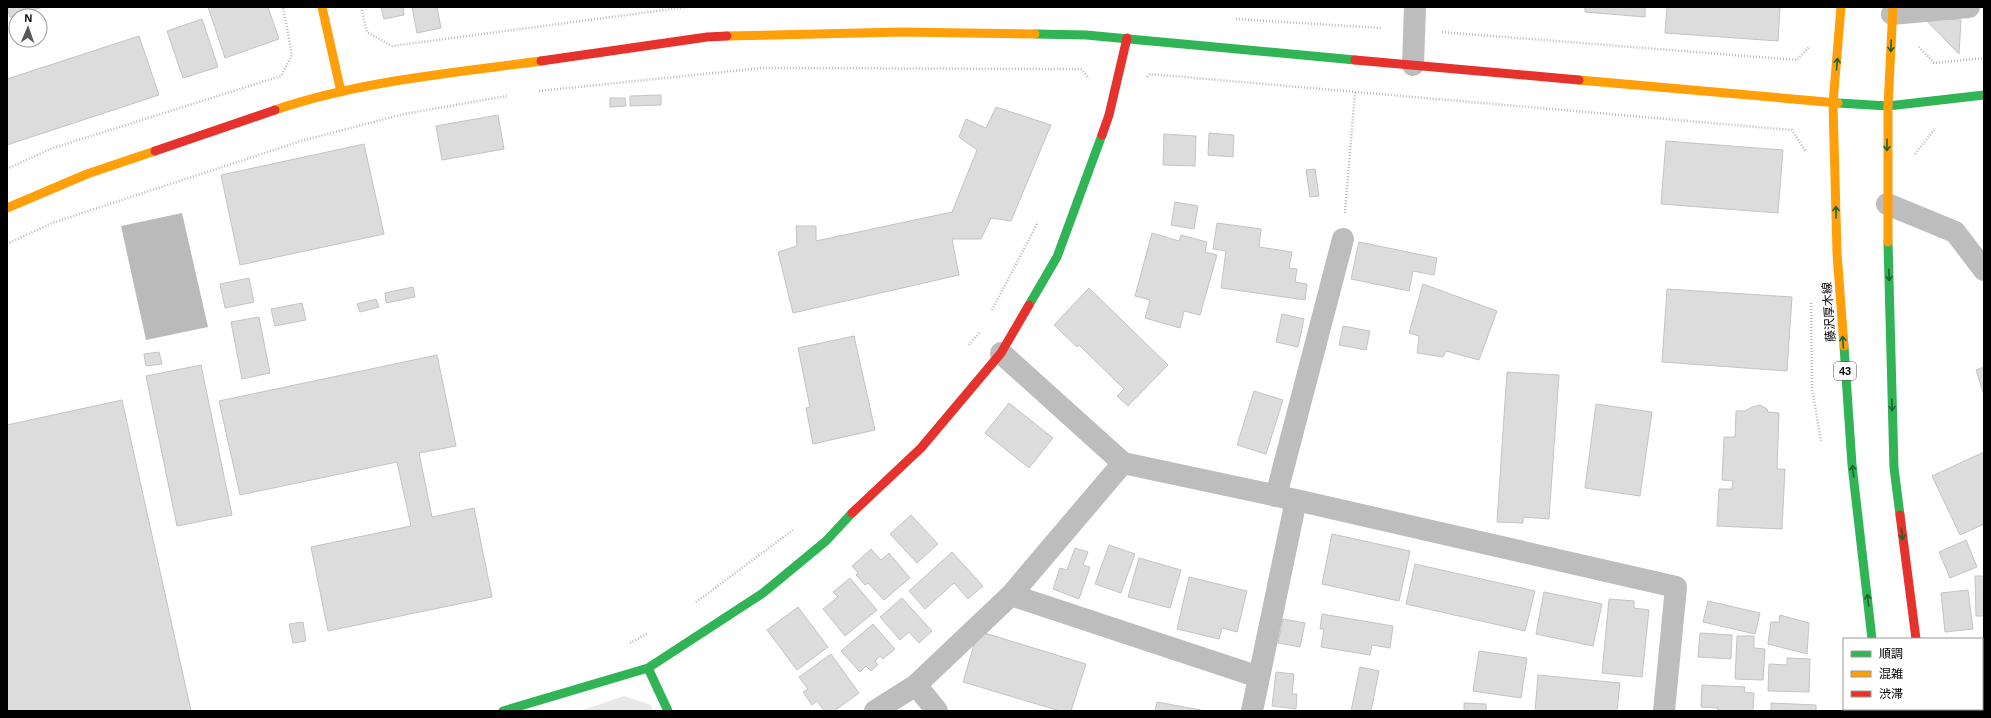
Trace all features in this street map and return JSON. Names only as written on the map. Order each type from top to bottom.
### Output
[{"type":"street","points":[[322,7],[341,92]]},
{"type":"street","points":[[1413,65],[1415,7]]},
{"type":"street","name":"藤沢厚木線","points":[[1841,7],[1833,103],[1837,252],[1851,457],[1872,638]]},
{"type":"street","points":[[1916,638],[1894,468],[1887,204],[1888,106],[1892,10],[1919,11],[1969,7]]},
{"type":"street","points":[[7,208],[87,174],[290,105],[341,92],[399,81],[707,37],[902,32],[1086,35],[1833,103],[1888,106],[1984,95]]},
{"type":"street","points":[[503,711],[648,668],[763,593],[826,541],[850,515],[921,448],[1001,353],[1057,257],[1109,115],[1127,38]]},
{"type":"street","points":[[1887,204],[1955,232],[1984,270]]},
{"type":"street","points":[[1252,711],[1259,677],[1286,498],[1343,239]]},
{"type":"street","points":[[1001,353],[1123,464],[1286,498],[1676,587],[1664,711]]},
{"type":"street","points":[[875,711],[916,685],[1012,595],[1123,464]]},
{"type":"street","points":[[1012,595],[1259,677]]},
{"type":"street","points":[[648,668],[668,711]]},
{"type":"street","points":[[916,685],[937,711]]},
{"type":"path","points":[[7,169],[50,149],[281,76],[292,55],[282,7]]},
{"type":"path","points":[[361,7],[367,32],[392,46],[687,7]]},
{"type":"path","points":[[1919,11],[1914,42],[1934,63],[1984,58]]},
{"type":"path","points":[[1232,19],[1381,28]]},
{"type":"path","points":[[1436,32],[1797,60],[1813,43]]},
{"type":"path","points":[[532,92],[762,68],[1081,69],[1089,78],[1089,84]]},
{"type":"path","points":[[1146,78],[1150,74],[1792,130],[1808,156]]},
{"type":"path","points":[[1343,239],[1355,92]]},
{"type":"path","points":[[7,244],[52,223],[301,141],[404,114],[509,95]]},
{"type":"path","points":[[1914,156],[1933,131],[1939,129]]},
{"type":"path","points":[[989,315],[1040,219]]},
{"type":"path","points":[[1811,295],[1812,388],[1821,443]]},
{"type":"path","points":[[967,347],[982,329]]},
{"type":"path","points":[[691,605],[798,526]]},
{"type":"path","points":[[627,645],[652,630]]},
{"type":"shaded area","points":[[182,213],[208,327],[146,340],[121,226]]},
{"type":"shaded area","points":[[624,696],[651,705],[653,711],[580,711]]},
{"type":"building","points":[[7,7],[43,7],[8,8],[8,10]]},
{"type":"building","points":[[208,7],[268,7],[279,39],[225,58]]},
{"type":"building","points":[[381,7],[403,7],[404,15],[384,19]]},
{"type":"building","points":[[412,7],[437,7],[441,28],[417,33]]},
{"type":"building","points":[[1585,7],[1645,7],[1645,17],[1585,12]]},
{"type":"building","points":[[1667,7],[1780,7],[1778,41],[1665,33]]},
{"type":"building","points":[[1924,18],[1961,20],[1959,54]]},
{"type":"building","points":[[202,19],[218,67],[183,78],[167,31]]},
{"type":"building","points":[[139,36],[159,95],[7,145],[7,79]]},
{"type":"building","points":[[661,95],[661,105],[630,106],[630,96]]},
{"type":"building","points":[[610,98],[625,98],[626,106],[610,107]]},
{"type":"building","points":[[996,107],[1051,125],[1011,221],[991,218],[981,239],[952,239],[959,275],[793,313],[778,252],[797,246],[796,226],[816,226],[816,241],[952,212],[977,150],[959,137],[966,119],[986,128]]},
{"type":"building","points":[[498,115],[504,149],[442,160],[436,126]]},
{"type":"building","points":[[1209,133],[1234,135],[1233,157],[1208,155]]},
{"type":"building","points":[[1164,134],[1196,136],[1195,166],[1163,165]]},
{"type":"building","points":[[1666,141],[1783,150],[1778,213],[1661,204]]},
{"type":"building","points":[[364,144],[384,234],[240,265],[221,175]]},
{"type":"building","points":[[1315,169],[1319,196],[1310,197],[1306,170]]},
{"type":"building","points":[[1175,202],[1198,206],[1194,229],[1171,225]]},
{"type":"building","points":[[1217,223],[1261,229],[1259,247],[1292,252],[1289,268],[1297,269],[1295,282],[1307,284],[1305,300],[1221,288],[1226,251],[1213,249]]},
{"type":"building","points":[[1152,233],[1179,241],[1181,235],[1207,242],[1205,252],[1217,255],[1200,315],[1184,311],[1180,328],[1145,318],[1150,300],[1135,296]]},
{"type":"building","points":[[1359,242],[1437,258],[1434,275],[1413,271],[1409,291],[1351,279]]},
{"type":"building","points":[[249,278],[254,302],[225,308],[220,284]]},
{"type":"building","points":[[1423,284],[1497,311],[1479,360],[1446,351],[1443,357],[1417,353],[1419,336],[1409,333]]},
{"type":"building","points":[[413,287],[415,297],[386,303],[385,293]]},
{"type":"building","points":[[1089,288],[1168,365],[1128,406],[1117,396],[1124,389],[1079,345],[1077,347],[1054,325]]},
{"type":"building","points":[[1667,289],[1792,297],[1787,371],[1662,362]]},
{"type":"building","points":[[376,299],[379,307],[360,312],[357,304]]},
{"type":"building","points":[[302,303],[306,320],[275,326],[271,309]]},
{"type":"building","points":[[1282,314],[1304,319],[1298,347],[1276,342]]},
{"type":"building","points":[[259,317],[270,373],[242,379],[231,322]]},
{"type":"building","points":[[1343,326],[1370,331],[1366,350],[1339,345]]},
{"type":"building","points":[[854,336],[875,430],[813,444],[806,408],[810,407],[798,348]]},
{"type":"building","points":[[159,352],[162,364],[146,366],[144,354]]},
{"type":"building","points":[[437,355],[456,446],[419,453],[432,517],[474,508],[492,597],[328,631],[311,547],[411,526],[397,462],[240,495],[219,401]]},
{"type":"building","points":[[201,365],[232,515],[177,526],[146,376]]},
{"type":"building","points":[[1984,367],[1984,395],[1976,370]]},
{"type":"building","points":[[1507,372],[1559,375],[1549,519],[1523,517],[1523,523],[1497,522]]},
{"type":"building","points":[[1254,391],[1283,400],[1266,454],[1237,445]]},
{"type":"building","points":[[122,400],[191,711],[7,711],[7,425]]},
{"type":"building","points":[[1009,403],[1053,438],[1029,468],[985,433]]},
{"type":"building","points":[[1596,404],[1652,412],[1640,496],[1585,488]]},
{"type":"building","points":[[1760,405],[1767,409],[1768,412],[1779,413],[1777,469],[1785,469],[1782,529],[1717,526],[1719,489],[1732,489],[1733,481],[1722,480],[1724,437],[1735,437],[1736,411],[1745,411]]},
{"type":"building","points":[[1984,452],[1984,524],[1960,535],[1932,476]]},
{"type":"building","points":[[911,515],[938,544],[917,563],[890,534]]},
{"type":"building","points":[[1332,534],[1410,551],[1399,601],[1322,584]]},
{"type":"building","points":[[1966,540],[1977,567],[1950,578],[1939,552]]},
{"type":"building","points":[[1109,545],[1135,554],[1121,593],[1095,584]]},
{"type":"building","points":[[1075,548],[1088,552],[1083,565],[1090,567],[1079,599],[1053,589],[1060,568],[1067,570]]},
{"type":"building","points":[[871,549],[881,560],[889,553],[910,578],[884,600],[868,583],[865,585],[856,575],[858,573],[852,566]]},
{"type":"building","points":[[952,552],[983,586],[968,599],[954,583],[925,609],[909,591]]},
{"type":"building","points":[[1139,558],[1181,570],[1170,608],[1128,597]]},
{"type":"building","points":[[1415,564],[1535,591],[1525,631],[1406,604]]},
{"type":"building","points":[[1975,576],[1984,576],[1984,616],[1976,616]]},
{"type":"building","points":[[1189,577],[1247,591],[1237,632],[1222,628],[1219,639],[1177,629]]},
{"type":"building","points":[[850,578],[877,610],[845,636],[823,609],[838,597],[833,592]]},
{"type":"building","points":[[1968,590],[1973,629],[1945,632],[1941,593]]},
{"type":"building","points":[[1544,592],[1602,604],[1593,646],[1536,634]]},
{"type":"building","points":[[902,598],[932,631],[919,643],[909,632],[900,640],[880,617]]},
{"type":"building","points":[[1609,599],[1634,601],[1634,608],[1649,610],[1642,677],[1602,673]]},
{"type":"building","points":[[1708,601],[1760,613],[1755,634],[1703,622]]},
{"type":"building","points":[[798,607],[828,647],[797,670],[767,630]]},
{"type":"building","points":[[1322,614],[1393,626],[1390,648],[1372,645],[1370,655],[1321,647],[1324,629],[1320,629]]},
{"type":"building","points":[[1780,615],[1809,623],[1807,654],[1768,644],[1771,622],[1779,622]]},
{"type":"building","points":[[1283,619],[1305,623],[1300,647],[1278,643]]},
{"type":"building","points":[[303,622],[306,641],[293,643],[289,624]]},
{"type":"building","points":[[873,624],[895,649],[883,659],[880,656],[875,661],[878,665],[871,671],[866,666],[860,672],[841,651]]},
{"type":"building","points":[[978,631],[1086,664],[1071,711],[1060,711],[963,682]]},
{"type":"building","points":[[1700,633],[1732,635],[1731,659],[1698,657]]},
{"type":"building","points":[[1737,636],[1754,636],[1754,648],[1765,649],[1763,680],[1735,679]]},
{"type":"building","points":[[1479,651],[1527,658],[1521,698],[1473,691]]},
{"type":"building","points":[[831,654],[859,693],[834,711],[824,711],[817,701],[812,705],[803,692],[808,689],[799,677]]},
{"type":"building","points":[[1983,655],[1984,655],[1983,679]]},
{"type":"building","points":[[1787,658],[1810,659],[1809,692],[1768,691],[1769,664],[1787,665]]},
{"type":"building","points":[[1360,667],[1379,671],[1371,711],[1351,711]]},
{"type":"building","points":[[1276,672],[1294,674],[1292,694],[1297,694],[1296,709],[1272,706]]},
{"type":"building","points":[[1538,675],[1620,683],[1617,711],[1535,711]]},
{"type":"building","points":[[1702,685],[1745,687],[1744,692],[1754,693],[1753,711],[1718,711],[1718,708],[1701,707]]},
{"type":"building","points":[[1984,700],[1984,711],[1957,711],[1983,710]]},
{"type":"building","points":[[1157,702],[1206,711],[1155,711]]},
{"type":"building","points":[[1464,703],[1486,704],[1486,711],[1464,711]]},
{"type":"building","points":[[1771,703],[1816,705],[1816,711],[1771,711]]},
{"type":"traffic: fast","points":[[1035,34],[1086,35],[1355,60]]},
{"type":"traffic: fast","points":[[1838,103],[1888,106],[1984,95]]},
{"type":"traffic: fast","points":[[1029,305],[1057,257],[1102,135]]},
{"type":"traffic: fast","points":[[1888,242],[1894,468],[1900,515]]},
{"type":"traffic: fast","points":[[1844,346],[1852,465],[1872,638]]},
{"type":"traffic: fast","points":[[503,711],[648,668],[763,593],[826,541],[852,513]]},
{"type":"traffic: fast","points":[[648,668],[668,711]]},
{"type":"traffic: slow","points":[[322,7],[341,92]]},
{"type":"traffic: slow","points":[[1841,7],[1833,103],[1837,253],[1844,346]]},
{"type":"traffic: slow","points":[[1888,242],[1888,106],[1893,7]]},
{"type":"traffic: slow","points":[[727,36],[902,32],[1035,34]]},
{"type":"traffic: slow","points":[[275,110],[307,100],[373,85],[441,74],[541,61]]},
{"type":"traffic: slow","points":[[1579,80],[1838,103]]},
{"type":"traffic: slow","points":[[7,208],[87,174],[155,151]]},
{"type":"traffic: jam","points":[[541,61],[707,37],[727,36]]},
{"type":"traffic: jam","points":[[1102,135],[1109,115],[1127,38]]},
{"type":"traffic: jam","points":[[1355,60],[1579,80]]},
{"type":"traffic: jam","points":[[155,151],[275,110]]},
{"type":"traffic: jam","points":[[852,513],[921,448],[1001,353],[1029,305]]},
{"type":"traffic: jam","points":[[1900,515],[1916,638]]}]
